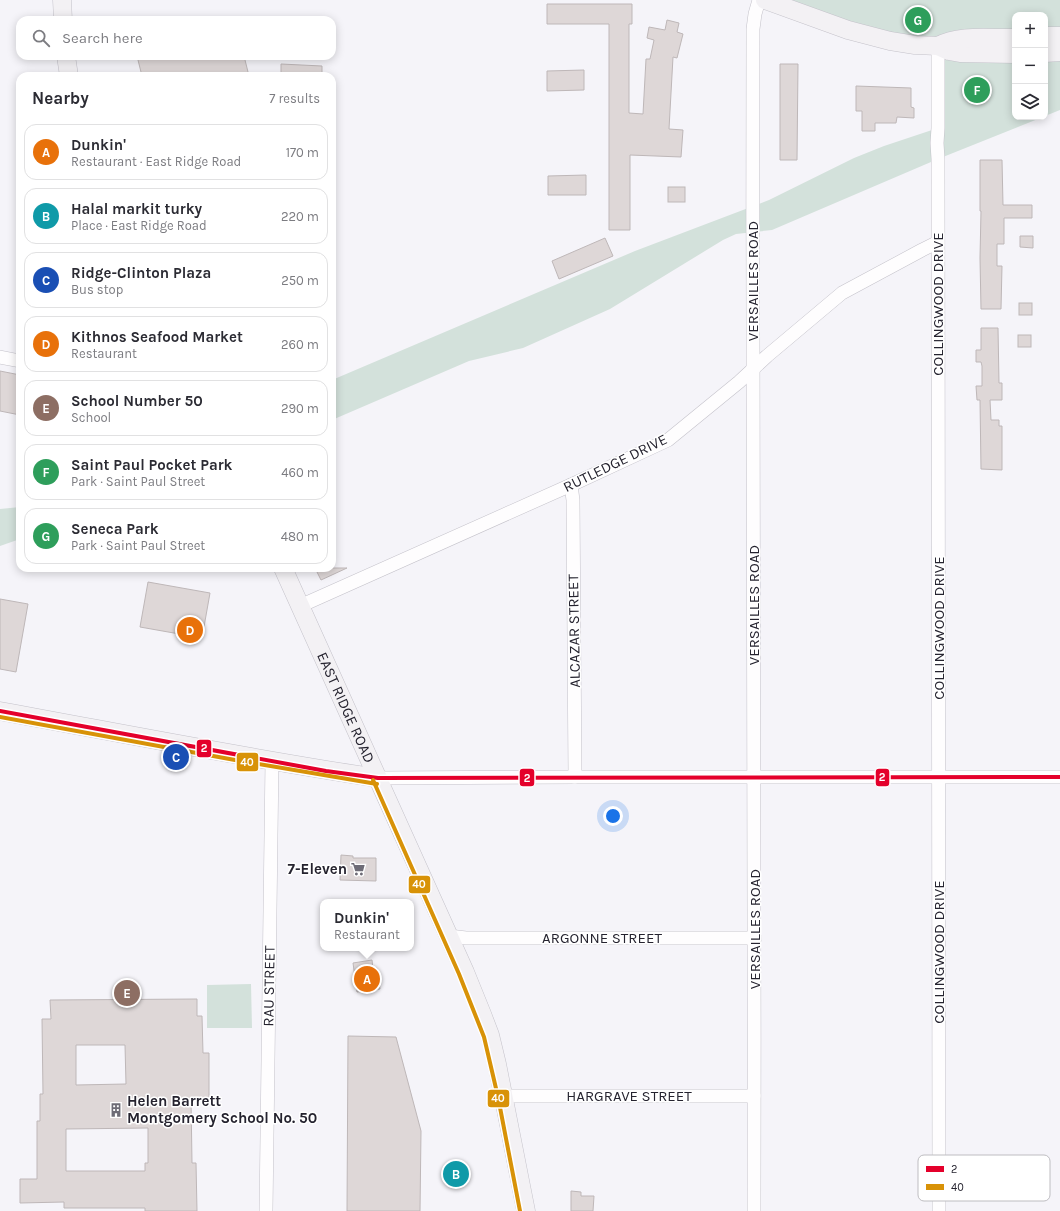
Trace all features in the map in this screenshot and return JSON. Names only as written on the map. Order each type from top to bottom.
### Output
[{"type":"main road","points":[[62,0],[63,16]]},
{"type":"main road","points":[[765,0],[869,36],[908,44],[938,46],[960,54],[1012,54]]},
{"type":"main road","points":[[1048,36],[1060,36]]},
{"type":"main road","points":[[938,46],[950,40],[1012,38]]},
{"type":"main road","points":[[1048,53],[1060,52]]},
{"type":"main road","points":[[67,60],[68,72]]},
{"type":"main road","name":"EAST RIDGE ROAD","points":[[285,572],[449,936],[490,1035],[504,1096],[526,1211]]},
{"type":"main road","points":[[0,711],[170,743],[378,778]]},
{"type":"street","name":"VERSAILLES ROAD","points":[[754,1211],[755,938],[752,369],[753,29],[759,0]]},
{"type":"street","name":"COLLINGWOOD DRIVE","points":[[938,46],[939,1155]]},
{"type":"street","name":"RUTLEDGE DRIVE","points":[[300,606],[668,440],[739,382],[752,369],[842,293],[938,242]]},
{"type":"street","points":[[0,357],[16,360]]},
{"type":"street","name":"ALCAZAR STREET","points":[[571,485],[573,532],[575,777]]},
{"type":"street","name":"RAU STREET","points":[[266,1211],[272,761]]},
{"type":"street","points":[[378,778],[1060,777]]},
{"type":"street","name":"ARGONNE STREET","points":[[449,936],[474,938],[755,938]]},
{"type":"street","name":"HARGRAVE STREET","points":[[504,1096],[754,1096]]},
{"type":"shaded area","points":[[765,0],[1060,0],[1060,110],[1048,115],[1048,12],[1012,12],[1012,120],[1036,120],[938,159],[772,230],[736,234],[723,240],[610,309],[523,348],[469,361],[336,418],[336,378],[635,251],[769,200],[854,158],[884,146],[938,128],[938,46]]},
{"type":"shaded area","points":[[16,507],[16,540],[0,546],[0,509]]},
{"type":"shaded area","points":[[251,984],[252,1028],[207,1028],[207,985]]},
{"type":"building","points":[[547,4],[632,4],[632,24],[629,24],[629,113],[643,114],[646,59],[650,59],[654,40],[647,38],[649,27],[665,30],[667,20],[679,23],[677,32],[683,34],[677,58],[673,57],[669,129],[683,130],[681,157],[630,155],[630,230],[609,230],[609,24],[547,24]]},
{"type":"building","points":[[138,60],[245,60],[248,72],[141,72]]},
{"type":"building","points":[[281,64],[322,66],[322,72],[281,72]]},
{"type":"building","points":[[780,64],[798,64],[797,160],[780,160]]},
{"type":"building","points":[[584,70],[584,90],[547,91],[547,71]]},
{"type":"building","points":[[856,86],[911,88],[911,107],[914,108],[914,118],[897,117],[896,123],[875,123],[875,131],[862,131],[862,111],[856,111]]},
{"type":"building","points":[[980,160],[1002,160],[1003,205],[1032,205],[1032,218],[1004,218],[1004,244],[997,244],[997,266],[1002,266],[1001,309],[981,309]]},
{"type":"building","points":[[586,175],[586,195],[548,195],[548,176]]},
{"type":"building","points":[[668,187],[685,187],[685,202],[668,202]]},
{"type":"building","points":[[1020,236],[1033,236],[1033,248],[1020,247]]},
{"type":"building","points":[[605,238],[613,256],[559,279],[552,261]]},
{"type":"building","points":[[1019,303],[1032,303],[1032,315],[1019,315]]},
{"type":"building","points":[[981,328],[998,328],[999,383],[1002,383],[1002,400],[990,400],[991,420],[999,420],[999,426],[1002,426],[1002,470],[981,469],[980,400],[977,400],[976,386],[982,386],[982,366],[981,362],[976,362],[976,350],[981,350]]},
{"type":"building","points":[[1018,335],[1031,335],[1031,347],[1018,347]]},
{"type":"building","points":[[0,371],[16,374],[16,414],[0,411]]},
{"type":"building","points":[[336,568],[347,568],[321,580],[317,572],[336,572]]},
{"type":"building","points":[[148,582],[210,593],[202,638],[140,627]]},
{"type":"building","points":[[0,599],[28,604],[16,672],[0,669]]},
{"type":"building","name":"7-Eleven","points":[[341,855],[353,856],[353,858],[376,858],[376,881],[340,880]]},
{"type":"building","points":[[372,960],[373,969],[377,968],[380,989],[357,992],[353,963]]},
{"type":"building","name":"Helen Barrett Montgomery School No. 50","points":[[197,999],[197,1016],[202,1016],[203,1053],[209,1053],[209,1099],[191,1099],[192,1163],[196,1163],[197,1211],[145,1211],[145,1208],[64,1208],[64,1202],[20,1203],[20,1179],[37,1179],[37,1121],[40,1121],[40,1094],[43,1094],[42,1019],[51,1019],[50,1000]],"holes":[[[76,1045],[125,1045],[126,1084],[76,1085]],[[148,1128],[148,1163],[145,1163],[145,1171],[66,1171],[66,1129]]]},
{"type":"building","points":[[348,1036],[396,1037],[421,1131],[420,1211],[347,1211]]},
{"type":"building","points":[[571,1191],[581,1192],[581,1196],[594,1196],[593,1211],[571,1211]]},
{"type":"transit line","name":"2","points":[[0,711],[326,771],[378,778],[1060,777]]},
{"type":"transit line","name":"40","points":[[0,717],[235,760],[377,784]]},
{"type":"transit line","name":"40","points":[[373,780],[459,974],[484,1037],[498,1097],[520,1211]]},
{"type":"place","name":"Seneca Park","points":[[918,20]]},
{"type":"place","name":"Saint Paul Pocket Park","points":[[977,90]]},
{"type":"place","name":"Kithnos Seafood Market","points":[[190,630]]},
{"type":"place","name":"Ridge-Clinton Plaza","points":[[176,757]]},
{"type":"place","name":"7-Eleven","points":[[358,869]]},
{"type":"place","name":"Dunkin'","points":[[367,979]]},
{"type":"place","name":"School Number 50","points":[[127,993]]},
{"type":"place","name":"Helen Barrett Montgomery School No. 50","points":[[116,1110]]},
{"type":"place","name":"Halal markit turky","points":[[456,1174]]}]
